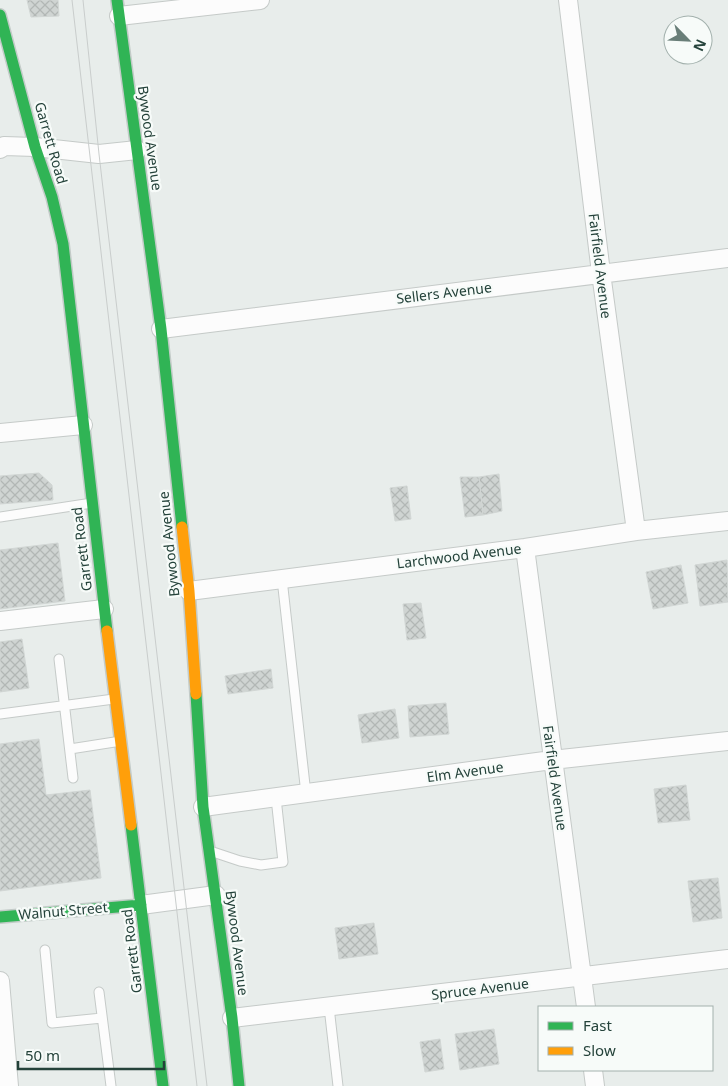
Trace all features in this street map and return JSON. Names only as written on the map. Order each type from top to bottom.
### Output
[{"type":"street","points":[[118,8],[260,0]]},
{"type":"street","name":"Fairfield Avenue","points":[[568,0],[601,273],[636,531]]},
{"type":"street","name":"Bywood Avenue","points":[[118,8],[160,329],[189,591],[203,807],[232,1018],[239,1086]]},
{"type":"street","name":"Garrett Road","points":[[0,15],[35,147],[52,197],[63,244],[104,609],[163,1086]]},
{"type":"street","points":[[0,149],[4,146],[35,147],[99,154],[137,150]]},
{"type":"street","name":"Sellers Avenue","points":[[160,329],[728,258]]},
{"type":"street","points":[[0,433],[83,425]]},
{"type":"street","name":"Larchwood Avenue","points":[[189,591],[526,548],[636,531],[728,521]]},
{"type":"street","name":"Fairfield Avenue","points":[[526,548],[552,760],[586,1006]]},
{"type":"street","points":[[0,621],[104,609]]},
{"type":"street","name":"Elm Avenue","points":[[203,807],[552,760],[728,741]]},
{"type":"street","name":"Walnut Street","points":[[0,917],[141,905],[216,895]]},
{"type":"street","name":"Spruce Avenue","points":[[232,1018],[728,959]]},
{"type":"street","points":[[0,981],[8,1086]]},
{"type":"street","points":[[594,1071],[595,1086]]},
{"type":"lane","points":[[0,517],[92,503]]},
{"type":"lane","points":[[282,579],[306,794]]},
{"type":"lane","points":[[59,659],[73,778]]},
{"type":"lane","points":[[0,714],[116,699]]},
{"type":"lane","points":[[70,749],[121,741]]},
{"type":"lane","points":[[210,851],[240,861],[262,865],[284,862],[276,798]]},
{"type":"lane","points":[[45,950],[52,1023],[102,1018]]},
{"type":"lane","points":[[99,992],[111,1086]]},
{"type":"lane","points":[[329,1007],[338,1086]]},
{"type":"building","points":[[27,0],[58,0],[59,16],[31,17]]},
{"type":"building","points":[[39,473],[52,485],[53,500],[0,504],[0,476]]},
{"type":"building","points":[[499,474],[502,511],[483,515],[479,477]]},
{"type":"building","points":[[460,477],[479,477],[483,515],[465,517]]},
{"type":"building","points":[[407,486],[411,519],[395,521],[390,488]]},
{"type":"building","points":[[58,543],[65,601],[0,609],[0,550]]},
{"type":"building","points":[[727,560],[728,602],[700,606],[695,565]]},
{"type":"building","points":[[681,565],[688,603],[653,609],[646,572]]},
{"type":"building","points":[[421,603],[426,638],[407,640],[403,604]]},
{"type":"building","points":[[22,639],[29,688],[0,692],[0,642]]},
{"type":"building","points":[[271,669],[273,688],[228,694],[225,676]]},
{"type":"building","points":[[446,703],[449,734],[410,737],[408,706]]},
{"type":"building","points":[[395,709],[399,738],[362,743],[358,715]]},
{"type":"building","points":[[39,739],[46,795],[90,790],[101,878],[0,891],[0,744]]},
{"type":"building","points":[[686,785],[690,820],[658,823],[654,789]]},
{"type":"building","points":[[718,878],[722,918],[693,922],[688,881]]},
{"type":"building","points":[[374,923],[378,954],[339,959],[335,928]]},
{"type":"building","points":[[494,1029],[499,1064],[460,1070],[455,1034]]},
{"type":"building","points":[[440,1039],[444,1069],[425,1072],[420,1042]]},
{"type":"tram line","points":[[72,0],[197,1086]]},
{"type":"tram line","points":[[83,0],[99,154],[207,1086]]},
{"type":"traffic: fast","points":[[117,0],[161,329],[182,527]]},
{"type":"traffic: fast","points":[[0,15],[35,147],[52,197],[63,244],[107,631]]},
{"type":"traffic: fast","points":[[196,694],[203,807],[232,1018],[239,1086]]},
{"type":"traffic: fast","points":[[131,825],[163,1086]]},
{"type":"traffic: fast","points":[[0,917],[141,905]]},
{"type":"traffic: slow","points":[[182,527],[189,591],[196,694]]},
{"type":"traffic: slow","points":[[107,631],[131,825]]}]
